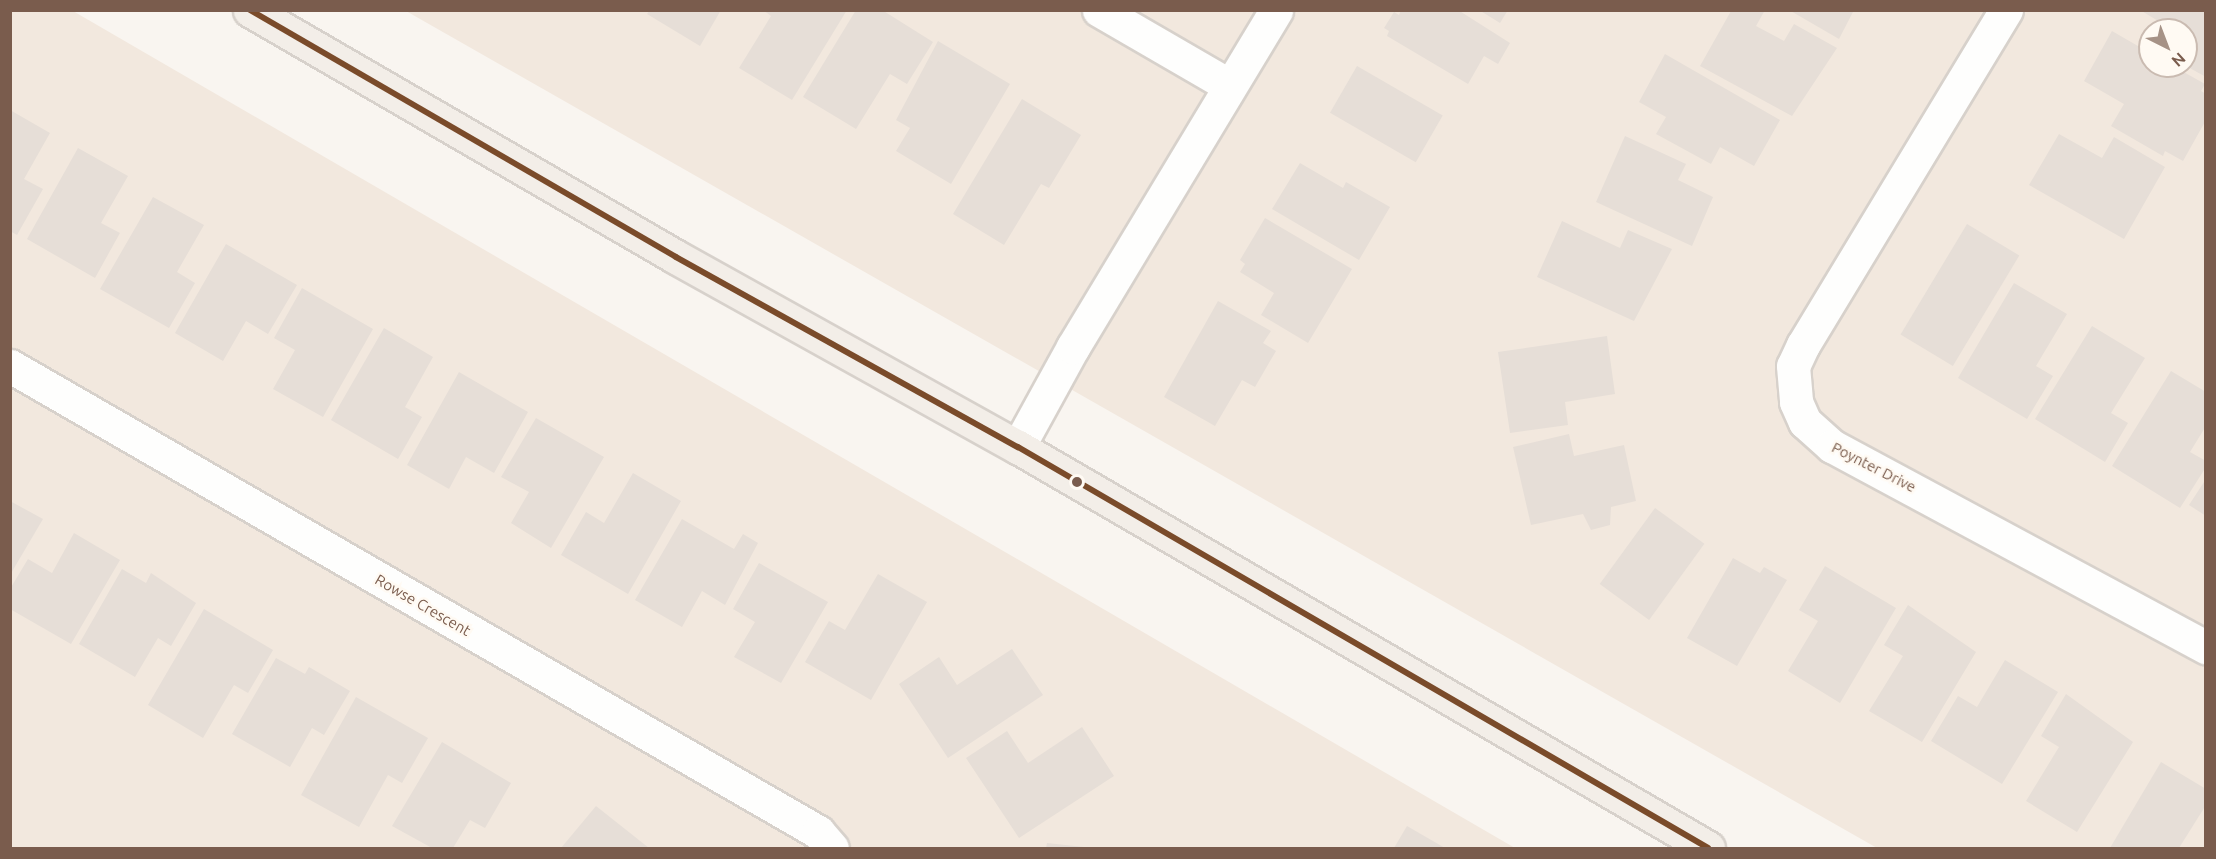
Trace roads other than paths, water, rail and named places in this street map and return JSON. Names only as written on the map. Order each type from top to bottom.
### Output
[{"type":"main road","points":[[250,10],[676,257],[1018,447],[1708,849]]},
{"type":"street","points":[[1099,10],[1230,86]]},
{"type":"street","points":[[1018,447],[1276,10]]},
{"type":"street","name":"Poynter Drive","points":[[2006,10],[1803,345],[1793,366],[1796,402],[1806,422],[1832,446],[2205,647]]},
{"type":"street","name":"Rowse Crescent","points":[[10,366],[818,832],[832,849]]}]
